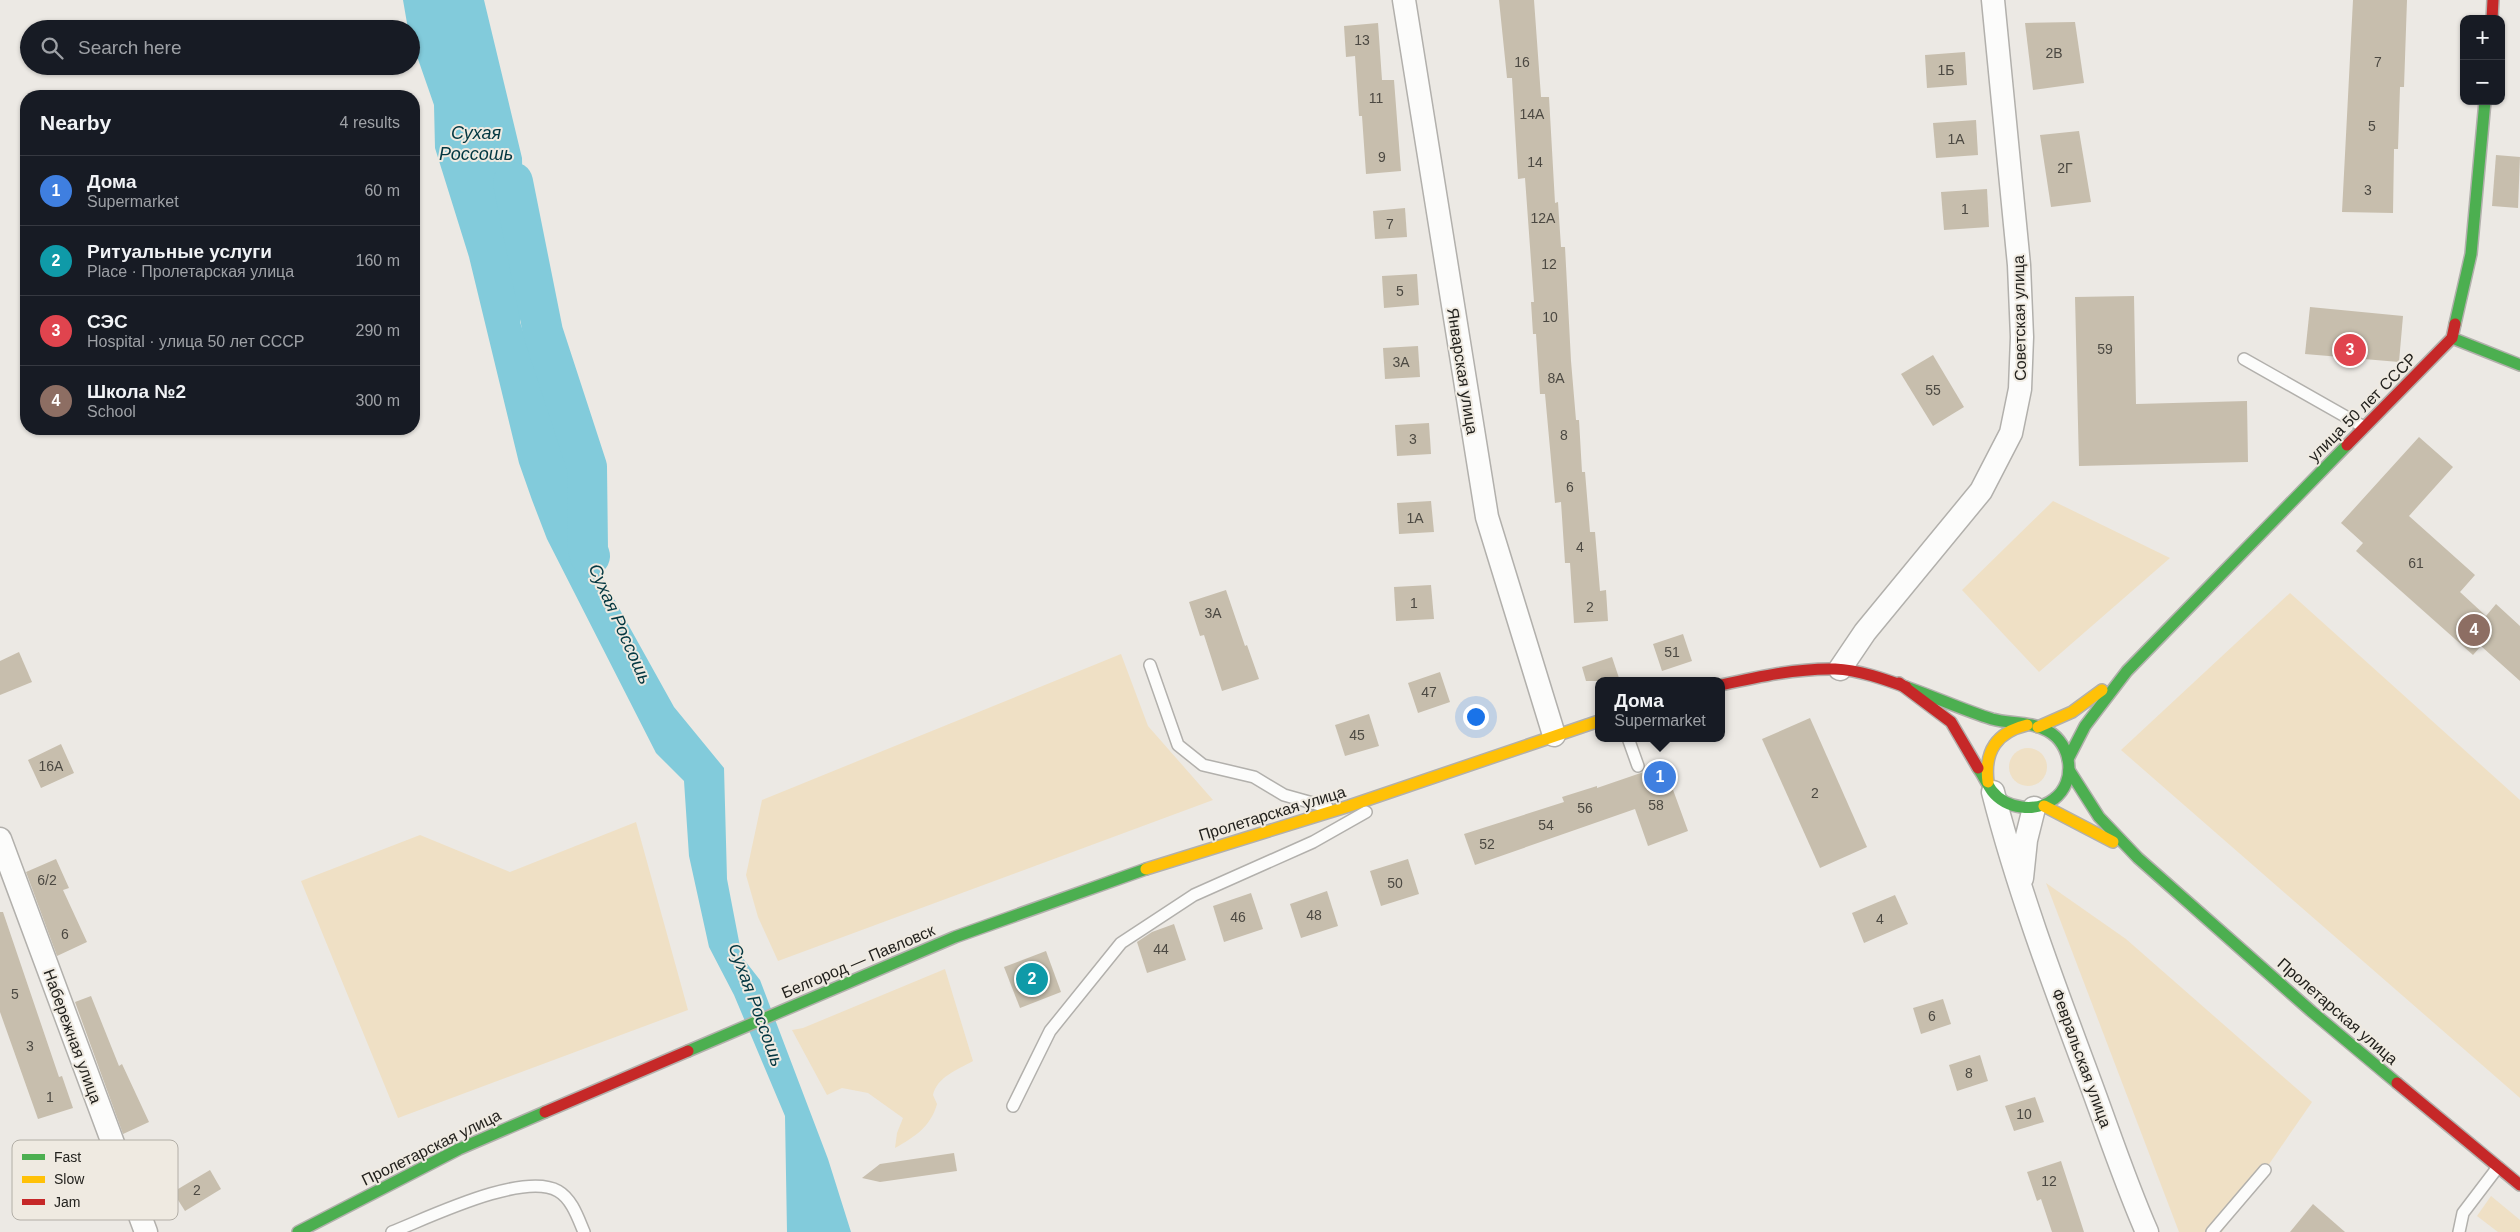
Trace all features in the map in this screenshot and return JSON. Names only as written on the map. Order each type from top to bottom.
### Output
[{"type":"main road","points":[[2492,15],[2493,0]]},
{"type":"main road","name":"улица 50 лет СССР","points":[[2127,671],[2364,428],[2408,386],[2452,338],[2471,254],[2485,105]]},
{"type":"main road","points":[[2452,338],[2520,365]]},
{"type":"main road","points":[[1725,684],[1781,673],[1840,669],[1899,682],[1995,720],[2033,726],[2058,738],[2069,764],[2099,817],[2138,858]]},
{"type":"main road","points":[[1991,787],[1986,759],[1996,739],[2005,732],[2033,726],[2072,712],[2127,671]]},
{"type":"main road","points":[[2039,807],[2061,792],[2069,764],[2085,726],[2127,671]]},
{"type":"main road","points":[[1899,682],[1951,722],[2001,800],[2012,806],[2039,807],[2091,829],[2138,858]]},
{"type":"main road","name":"Пролетарская улица","points":[[955,937],[1121,878],[1337,810],[1595,722]]},
{"type":"main road","name":"Пролетарская улица","points":[[2138,858],[2311,1011],[2520,1186]]},
{"type":"main road","name":"Белгород — Павловск","points":[[580,1096],[955,937]]},
{"type":"main road","name":"Пролетарская улица","points":[[298,1232],[458,1149],[580,1096]]},
{"type":"street","name":"Январская улица","points":[[1404,0],[1487,517],[1554,735]]},
{"type":"street","name":"Советская улица","points":[[1840,669],[1865,632],[1981,491],[2012,433],[2020,389],[2022,337],[2019,265],[1993,0]]},
{"type":"street","name":"Февральская улица","points":[[1991,787],[2007,845],[2070,1029],[2146,1231]]},
{"type":"street","points":[[2021,886],[2026,840],[2039,807]]},
{"type":"street","name":"Набережная улица","points":[[0,839],[112,1140]]},
{"type":"street","name":"Набережная улица","points":[[142,1220],[146,1232]]},
{"type":"lane","points":[[2244,359],[2364,428]]},
{"type":"lane","points":[[1150,665],[1178,745],[1203,765],[1254,777],[1284,795],[1337,810]]},
{"type":"lane","points":[[1629,742],[1638,766]]},
{"type":"lane","points":[[1013,1106],[1050,1031],[1120,943],[1194,895],[1313,842],[1417,783]]},
{"type":"lane","points":[[2459,1232],[2463,1212],[2498,1167]]},
{"type":"lane","points":[[2212,1232],[2265,1170]]},
{"type":"lane","points":[[392,1232],[500,1190],[533,1185],[558,1190],[572,1204],[584,1232]]},
{"type":"shaded area","points":[[2053,501],[2170,558],[2039,672],[1962,590]]},
{"type":"shaded area","points":[[2290,593],[2520,800],[2520,1098],[2121,750]]},
{"type":"shaded area","points":[[1121,654],[1148,726],[1213,800],[778,961],[758,917],[746,875],[762,800]]},
{"type":"shaded area","points":[[2028,748],[2041,754],[2047,767],[2041,780],[2028,786],[2015,780],[2009,767],[2015,754]]},
{"type":"shaded area","points":[[636,822],[688,1010],[398,1118],[301,881],[420,835],[510,872]]},
{"type":"shaded area","points":[[2046,883],[2126,939],[2312,1102],[2222,1232],[2179,1232]]},
{"type":"shaded area","points":[[945,969],[973,1061],[948,1075],[939,1083],[933,1095],[937,1104],[931,1119],[909,1140],[895,1148],[897,1133],[903,1118],[868,1093],[842,1088],[827,1095],[792,1030],[803,1028]]},
{"type":"shaded area","points":[[2491,1196],[2520,1220],[2520,1232],[2498,1232],[2477,1216]]},
{"type":"water","name":"Сухая Россошь","points":[[403,0],[484,0],[522,158],[524,259],[520,322],[550,412],[579,443],[587,467],[587,512],[600,574],[674,707],[724,768],[727,879],[742,957],[760,980],[828,1159],[851,1232],[787,1232],[785,1116],[734,995],[709,947],[689,856],[684,781],[656,753],[547,539],[532,500],[519,463],[469,257],[435,148],[434,105],[420,65],[420,20],[406,20]]},
{"type":"building","points":[[1499,0],[1534,0],[1541,97],[1549,97],[1555,203],[1558,202],[1561,247],[1565,247],[1571,361],[1576,420],[1579,420],[1582,472],[1585,472],[1590,532],[1595,532],[1600,591],[1606,590],[1608,621],[1574,623],[1570,563],[1565,563],[1561,502],[1555,503],[1545,394],[1540,394],[1536,334],[1533,334],[1531,302],[1534,302],[1525,178],[1518,179],[1512,78],[1507,78]]},
{"type":"building","points":[[2353,0],[2407,0],[2404,87],[2400,87],[2398,149],[2394,149],[2393,213],[2342,212]]},
{"type":"building","points":[[2075,22],[2084,83],[2033,90],[2025,23]]},
{"type":"building","points":[[1378,23],[1382,80],[1394,80],[1401,171],[1366,174],[1362,116],[1359,116],[1355,56],[1346,57],[1344,26]]},
{"type":"building","points":[[1965,52],[1967,85],[1927,88],[1925,55]]},
{"type":"building","points":[[1976,120],[1978,155],[1936,158],[1933,123]]},
{"type":"building","points":[[2079,131],[2091,202],[2051,207],[2040,135]]},
{"type":"building","points":[[2496,155],[2520,157],[2518,208],[2492,206]]},
{"type":"building","points":[[1987,189],[1989,227],[1944,230],[1941,192]]},
{"type":"building","points":[[1405,208],[1407,237],[1375,239],[1373,211]]},
{"type":"building","points":[[1417,274],[1419,305],[1384,308],[1382,276]]},
{"type":"building","points":[[2134,296],[2136,404],[2247,401],[2248,462],[2079,466],[2075,297]]},
{"type":"building","points":[[2310,307],[2403,316],[2399,362],[2305,354]]},
{"type":"building","points":[[1418,346],[1420,377],[1385,379],[1383,348]]},
{"type":"building","points":[[1933,355],[1964,407],[1933,426],[1901,374]]},
{"type":"building","points":[[1429,423],[1431,454],[1397,456],[1395,425]]},
{"type":"building","points":[[2419,437],[2453,467],[2409,516],[2475,575],[2460,592],[2486,616],[2496,604],[2520,626],[2520,681],[2481,646],[2473,655],[2356,551],[2363,543],[2341,523]]},
{"type":"building","points":[[1431,501],[1434,532],[1399,534],[1397,503]]},
{"type":"building","points":[[1431,585],[1434,619],[1396,621],[1394,587]]},
{"type":"building","points":[[1226,590],[1245,646],[1247,645],[1259,679],[1222,691],[1204,635],[1200,636],[1189,602]]},
{"type":"building","points":[[1683,634],[1692,661],[1662,671],[1653,644]]},
{"type":"building","points":[[19,652],[32,682],[0,695],[0,661]]},
{"type":"building","points":[[1612,657],[1619,677],[1595,677],[1595,681],[1586,681],[1582,667]]},
{"type":"building","points":[[1440,672],[1450,702],[1418,713],[1408,683]]},
{"type":"building","points":[[1369,714],[1379,746],[1345,756],[1335,725]]},
{"type":"building","points":[[1810,718],[1867,847],[1820,868],[1762,739]]},
{"type":"building","points":[[61,744],[74,773],[41,788],[28,760]]},
{"type":"building","points":[[1664,765],[1688,831],[1648,846],[1635,809],[1475,865],[1464,834],[1564,802],[1562,797],[1597,786],[1597,788]]},
{"type":"building","points":[[56,859],[69,888],[63,890],[87,942],[57,956],[26,872]]},
{"type":"building","points":[[1408,859],[1419,894],[1381,906],[1370,871]]},
{"type":"building","points":[[1327,891],[1338,926],[1301,938],[1290,904]]},
{"type":"building","points":[[1251,893],[1263,929],[1224,942],[1213,906]]},
{"type":"building","points":[[1895,895],[1908,924],[1864,943],[1852,913]]},
{"type":"building","points":[[0,912],[3,912],[59,1077],[62,1076],[73,1108],[38,1119],[0,1012]]},
{"type":"building","points":[[1174,924],[1186,960],[1147,973],[1137,942],[1152,932]]},
{"type":"building","points":[[1046,951],[1061,992],[1020,1008],[1004,967]]},
{"type":"building","points":[[91,996],[119,1066],[122,1064],[149,1122],[123,1134],[75,1002]]},
{"type":"building","points":[[1943,999],[1951,1024],[1921,1034],[1913,1008]]},
{"type":"building","points":[[1980,1055],[1988,1081],[1957,1091],[1949,1065]]},
{"type":"building","points":[[2035,1097],[2044,1122],[2014,1131],[2005,1106]]},
{"type":"building","points":[[954,1153],[957,1171],[880,1182],[862,1178],[880,1164]]},
{"type":"building","points":[[2061,1161],[2084,1232],[2052,1232],[2041,1199],[2037,1201],[2027,1172]]},
{"type":"building","points":[[210,1170],[221,1189],[185,1211],[178,1200],[178,1189]]},
{"type":"building","points":[[2313,1204],[2345,1232],[2290,1232]]},
{"type":"waterway","name":"Сухая Россошь","points":[[513,182],[543,332],[587,467],[588,550],[590,556]]},
{"type":"traffic: fast","points":[[2455,324],[2471,254],[2485,105]]},
{"type":"traffic: fast","points":[[2452,338],[2520,365]]},
{"type":"traffic: fast","points":[[2068,759],[2085,726],[2127,671],[2347,445]]},
{"type":"traffic: fast","points":[[1906,687],[1992,719],[2028,724],[2048,731],[2056,737],[2067,754],[2069,773],[2061,792],[2054,799],[2039,806],[2022,807],[2005,802],[1998,797],[1992,791],[1978,768]]},
{"type":"traffic: fast","points":[[2069,770],[2099,817],[2138,858],[2311,1011],[2397,1083]]},
{"type":"traffic: fast","points":[[688,1051],[955,937],[1146,869]]},
{"type":"traffic: fast","points":[[298,1232],[459,1149],[545,1112]]},
{"type":"traffic: slow","points":[[2038,727],[2072,712],[2102,690]]},
{"type":"traffic: slow","points":[[1146,869],[1349,806],[1595,722]]},
{"type":"traffic: slow","points":[[1988,782],[1988,761],[1995,744],[2008,732],[2027,725]]},
{"type":"traffic: slow","points":[[2044,806],[2113,842]]},
{"type":"traffic: jam","points":[[2492,15],[2493,0]]},
{"type":"traffic: jam","points":[[2347,445],[2452,338],[2455,324]]},
{"type":"traffic: jam","points":[[1725,684],[1792,672],[1835,669],[1862,673],[1906,687]]},
{"type":"traffic: jam","points":[[1899,683],[1951,722],[1978,768]]},
{"type":"traffic: jam","points":[[545,1112],[688,1051]]},
{"type":"traffic: jam","points":[[2397,1083],[2520,1185]]},
{"type":"place","name":"СЭС","points":[[2350,350]]},
{"type":"place","name":"Школа №2","points":[[2474,630]]},
{"type":"place","name":"Дома","points":[[1660,777]]},
{"type":"place","name":"Ритуальные услуги","points":[[1032,979]]}]
